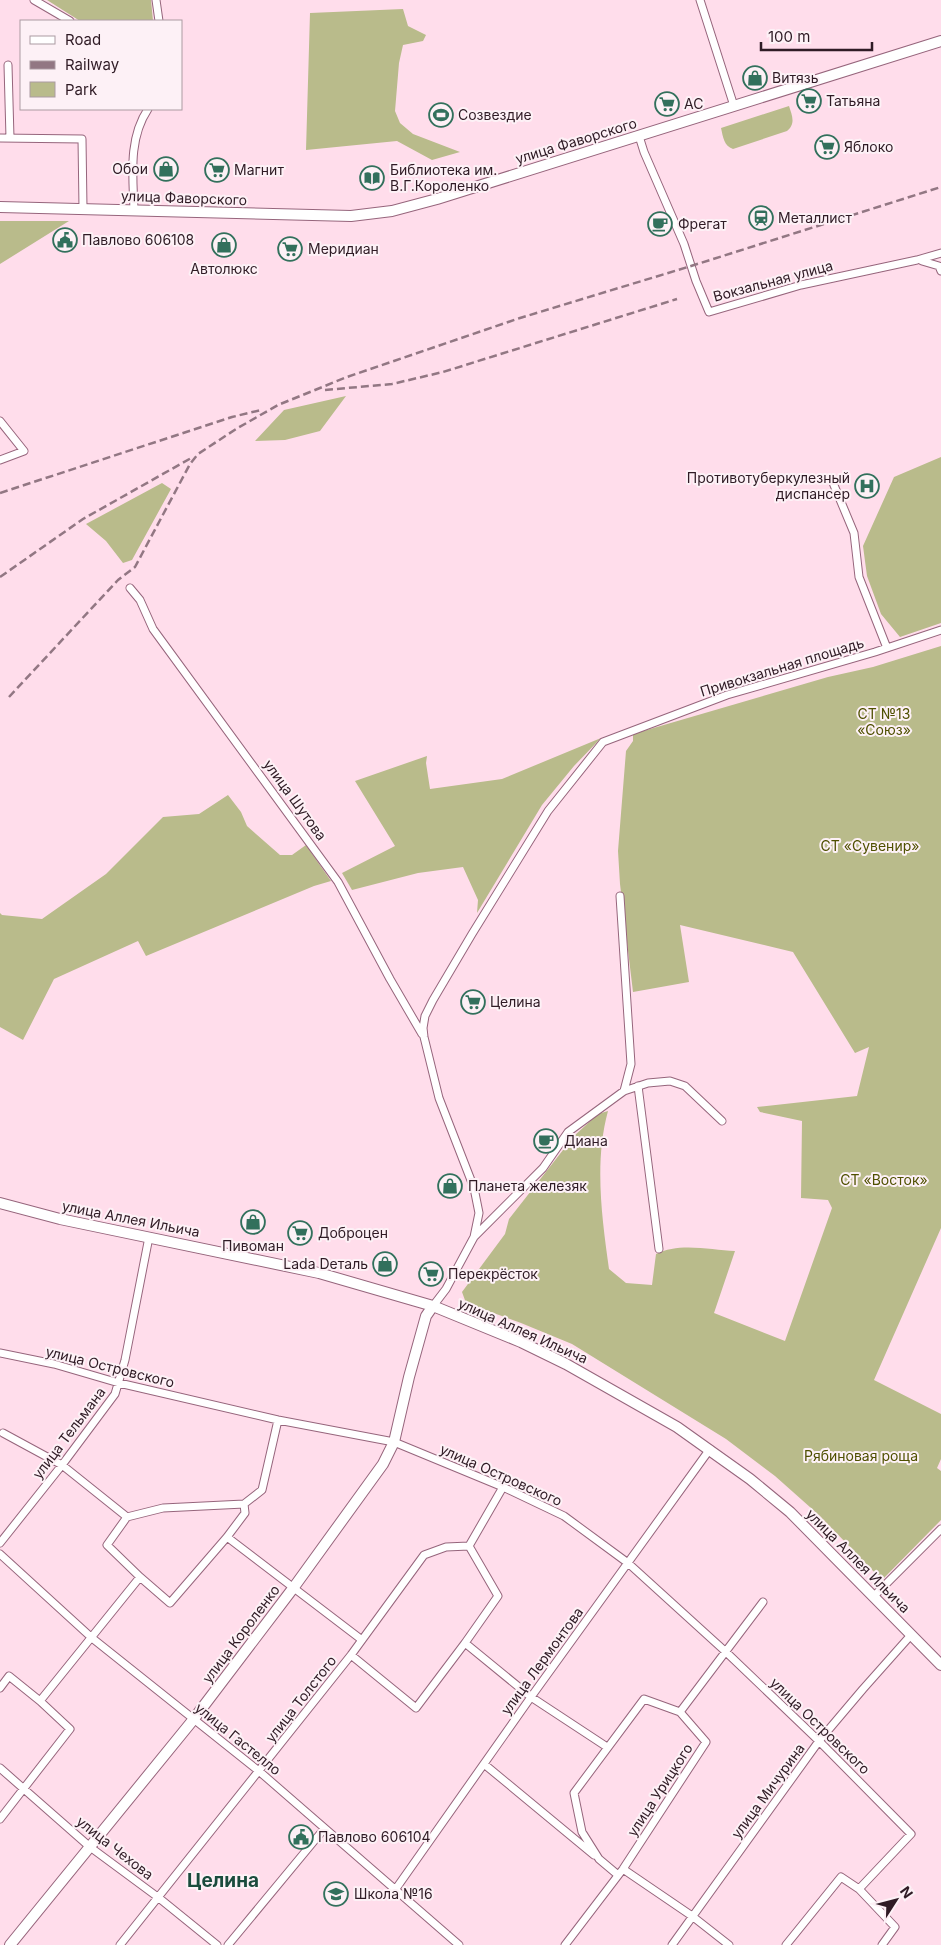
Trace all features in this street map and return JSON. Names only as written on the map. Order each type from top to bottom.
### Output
[{"type":"street","points":[[34,0],[68,20]]},
{"type":"street","points":[[156,0],[158,20]]},
{"type":"street","points":[[700,0],[734,106]]},
{"type":"street","name":"улица Фаворского","points":[[0,206],[351,216],[392,212],[941,41]]},
{"type":"street","points":[[8,66],[10,138]]},
{"type":"street","points":[[134,210],[133,146],[141,118],[147,110]]},
{"type":"street","name":"Вокзальная улица","points":[[639,136],[710,312],[800,285],[917,260],[941,253]]},
{"type":"street","points":[[0,138],[82,139],[84,208]]},
{"type":"street","points":[[917,260],[939,266],[941,271]]},
{"type":"street","points":[[0,421],[24,451],[0,460]]},
{"type":"street","points":[[831,478],[854,533],[859,577],[887,648]]},
{"type":"street","name":"улица Шутова","points":[[130,588],[140,600],[153,629],[338,882],[390,979],[424,1037]]},
{"type":"street","name":"Привокзальная площадь","points":[[424,1037],[423,1028],[429,1008],[472,934],[548,811],[603,742],[727,694],[887,648],[941,630]]},
{"type":"street","points":[[620,896],[631,1064],[624,1091]]},
{"type":"street","points":[[424,1037],[439,1098],[474,1188],[479,1213],[474,1237],[446,1289],[433,1306]]},
{"type":"street","points":[[474,1237],[543,1168],[568,1132],[624,1091],[638,1086],[670,1081],[685,1086],[722,1121]]},
{"type":"street","points":[[638,1086],[659,1249]]},
{"type":"street","name":"улица Аллея Ильича","points":[[0,1203],[53,1218],[319,1273],[433,1306],[521,1342],[566,1364],[677,1427],[750,1479],[790,1512],[941,1665]]},
{"type":"street","name":"улица Тельмана","points":[[0,1542],[62,1465],[115,1394],[126,1360],[149,1237]]},
{"type":"street","name":"улица Короленко","points":[[10,1945],[193,1720],[383,1464],[394,1442],[426,1316],[433,1306]]},
{"type":"street","name":"улица Островского","points":[[0,1354],[54,1364],[119,1383],[278,1420],[394,1442],[503,1486],[564,1516],[628,1563],[726,1652],[819,1741],[911,1834],[859,1889]]},
{"type":"street","points":[[244,1504],[245,1513],[227,1537],[170,1603],[107,1545],[127,1517],[163,1508],[244,1504],[262,1490],[278,1420]]},
{"type":"street","points":[[3,1433],[62,1465],[127,1517]]},
{"type":"street","name":"улица Лермонтова","points":[[396,1890],[531,1697],[710,1449]]},
{"type":"street","points":[[351,1656],[416,1708],[498,1596],[469,1546],[503,1486]]},
{"type":"street","points":[[873,1597],[941,1529]]},
{"type":"street","points":[[227,1537],[294,1586],[362,1640]]},
{"type":"street","name":"улица Толстого","points":[[120,1945],[351,1656],[424,1555],[446,1546],[469,1546]]},
{"type":"street","name":"улица Гастелло","points":[[0,1554],[92,1638],[260,1772],[459,1945]]},
{"type":"street","points":[[40,1701],[140,1576]]},
{"type":"street","points":[[598,1859],[582,1832],[574,1793],[606,1747],[644,1699],[680,1712],[763,1602]]},
{"type":"street","name":"улица Мичурина","points":[[672,1945],[819,1741],[862,1689],[911,1635]]},
{"type":"street","points":[[464,1643],[531,1697],[606,1747]]},
{"type":"street","points":[[0,1688],[9,1676],[70,1729],[0,1818]]},
{"type":"street","name":"улица Урицкого","points":[[565,1945],[623,1869],[706,1742],[680,1712]]},
{"type":"street","points":[[484,1764],[618,1875]]},
{"type":"street","name":"улица Чехова","points":[[0,1768],[90,1847],[159,1898],[217,1945]]},
{"type":"street","points":[[228,1945],[324,1829]]},
{"type":"street","points":[[623,1869],[692,1916],[729,1945]]},
{"type":"street","points":[[786,1945],[840,1877],[859,1889],[895,1927],[882,1945]]},
{"type":"green space","points":[[47,0],[151,0],[153,20],[78,20]]},
{"type":"green space","points":[[403,9],[408,26],[426,35],[423,41],[403,45],[399,63],[395,111],[400,123],[413,134],[460,152],[432,160],[397,141],[306,150],[310,13]]},
{"type":"green space","points":[[789,106],[792,125],[787,131],[733,149],[730,148],[723,138],[721,128]]},
{"type":"green space","points":[[0,221],[69,221],[0,264]]},
{"type":"green space","points":[[346,396],[320,431],[285,440],[255,441],[284,410]]},
{"type":"green space","points":[[941,457],[941,623],[900,637],[881,614],[867,576],[863,546],[894,477]]},
{"type":"green space","points":[[162,483],[171,489],[132,560],[123,563],[106,541],[86,524]]},
{"type":"green space","points":[[941,646],[941,1228],[874,1380],[941,1414],[941,1459],[937,1468],[941,1471],[941,1520],[884,1578],[875,1573],[820,1516],[775,1476],[726,1439],[572,1344],[466,1303],[462,1292],[505,1234],[509,1219],[574,1136],[598,1114],[608,1111],[601,1150],[600,1170],[602,1210],[609,1269],[626,1283],[652,1285],[656,1254],[665,1250],[675,1248],[706,1248],[735,1251],[714,1313],[785,1341],[832,1208],[828,1200],[801,1198],[802,1121],[760,1112],[757,1107],[857,1096],[869,1047],[855,1053],[793,952],[680,925],[689,982],[633,992],[620,884],[618,851],[626,751],[633,741],[633,734],[828,677],[873,667]]},
{"type":"green space","points":[[601,738],[574,766],[542,805],[477,913],[478,900],[463,867],[418,873],[352,890],[342,873],[395,846],[355,781],[427,756],[426,763],[430,789],[502,779]]},
{"type":"green space","points":[[228,795],[241,812],[247,826],[280,855],[292,855],[306,845],[331,881],[314,886],[146,956],[138,941],[54,979],[23,1040],[0,1027],[0,913],[2,915],[42,919],[106,874],[163,817],[199,814]]},
{"type":"railway","points":[[9,697],[118,580],[135,567],[190,464],[198,454],[278,405],[347,377],[520,318],[941,187]]},
{"type":"railway","points":[[325,390],[392,384],[443,372],[677,299]]},
{"type":"railway","points":[[0,493],[232,417],[261,410]]},
{"type":"railway","points":[[0,577],[83,519],[193,457]]},
{"type":"place","name":"Витязь","points":[[755,78]]},
{"type":"place","name":"Татьяна","points":[[809,101]]},
{"type":"place","name":"АС","points":[[667,104]]},
{"type":"place","name":"Созвездие","points":[[441,115]]},
{"type":"place","name":"Яблоко","points":[[827,147]]},
{"type":"place","name":"Обои","points":[[166,169]]},
{"type":"place","name":"Магнит","points":[[217,170]]},
{"type":"place","name":"Библиотека им. В.Г.Короленко","points":[[372,178]]},
{"type":"place","name":"Металлист","points":[[761,218]]},
{"type":"place","name":"Фрегат","points":[[660,224]]},
{"type":"place","name":"Павлово 606108","points":[[65,240]]},
{"type":"place","name":"Автолюкс","points":[[224,245]]},
{"type":"place","name":"Меридиан","points":[[290,249]]},
{"type":"place","name":"Противотуберкулезный диспансер","points":[[867,486]]},
{"type":"place","name":"Целина","points":[[473,1002]]},
{"type":"place","name":"Диана","points":[[546,1141]]},
{"type":"place","name":"Планета железяк","points":[[450,1186]]},
{"type":"place","name":"Пивоман","points":[[253,1222]]},
{"type":"place","name":"Доброцен","points":[[300,1233]]},
{"type":"place","name":"Lada Dеталь","points":[[385,1264]]},
{"type":"place","name":"Перекрёсток","points":[[431,1274]]},
{"type":"place","name":"Павлово 606104","points":[[301,1837]]},
{"type":"place","name":"Школа №16","points":[[336,1894]]},
{"type":"district","name":"Целина","points":[[223,1880]]},
{"type":"park label","name":"СТ №13 «Союз»","points":[[884,722]]},
{"type":"park label","name":"СТ «Сувенир»","points":[[870,846]]},
{"type":"park label","name":"СТ «Восток»","points":[[884,1180]]},
{"type":"park label","name":"Рябиновая роща","points":[[861,1456]]}]
